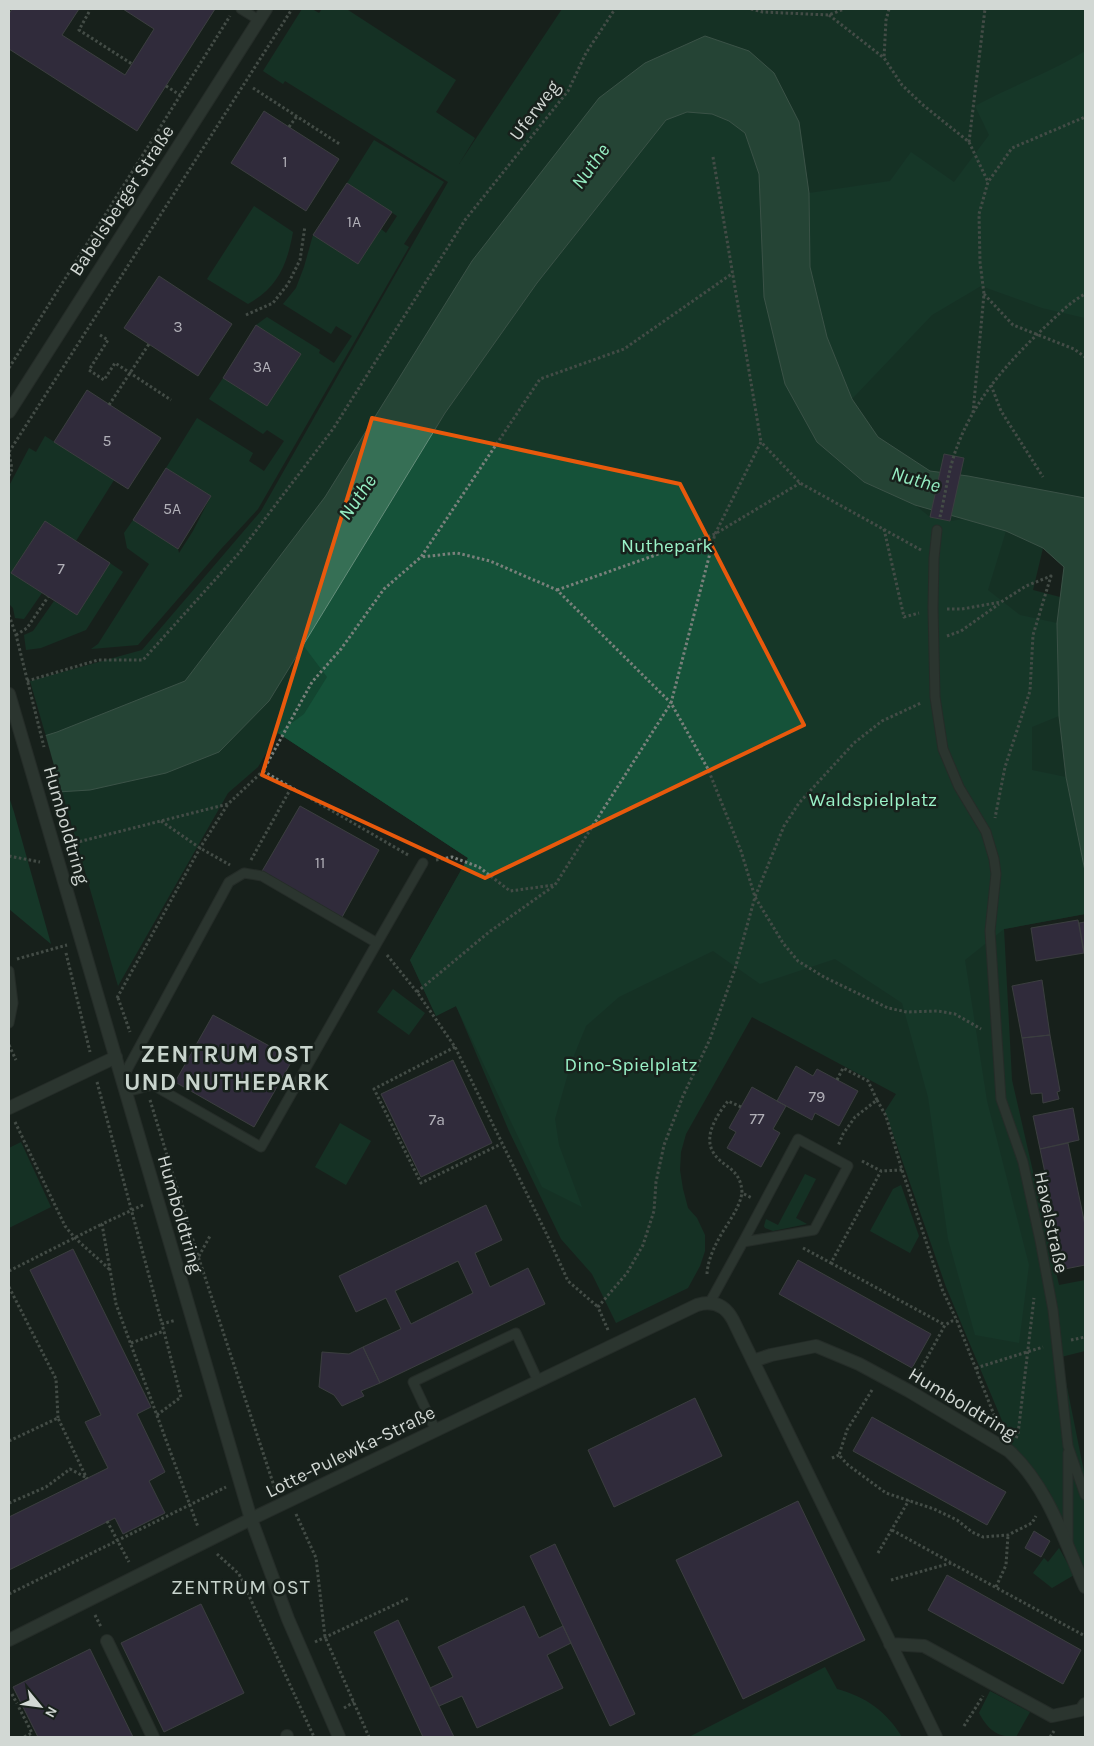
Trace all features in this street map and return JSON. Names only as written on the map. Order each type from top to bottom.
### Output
[{"type":"street","name":"Babelsberger Straße","points":[[9,412],[266,9]]},
{"type":"street","name":"Humboldtring","points":[[9,694],[251,1519],[301,1649],[339,1737]]},
{"type":"street","points":[[10,1113],[116,1057]]},
{"type":"street","points":[[710,1302],[723,1307],[729,1312],[936,1737]]},
{"type":"street","name":"Lotte-Pulewka-Straße","points":[[9,1640],[251,1519],[696,1305],[710,1302]]},
{"type":"street","name":"Humboldtring","points":[[753,1361],[771,1355],[816,1346],[882,1376],[1009,1451],[1022,1464],[1046,1498],[1085,1587]]},
{"type":"street","points":[[107,1641],[153,1737]]},
{"type":"street","points":[[890,1644],[924,1646],[1052,1716],[1081,1710],[1085,1704]]},
{"type":"lane","points":[[241,9],[259,20]]},
{"type":"lane","name":"Havelstraße","points":[[937,530],[934,558],[933,608],[936,697],[944,749],[959,787],[986,832],[994,859],[996,874],[990,931],[1001,1099],[1023,1162],[1040,1240],[1053,1310],[1068,1446],[1085,1495]]},
{"type":"lane","points":[[126,1092],[153,1084],[260,1147],[423,863]]},
{"type":"lane","points":[[122,1079],[229,882],[244,874],[262,876],[377,943]]},
{"type":"lane","points":[[9,971],[13,1003],[9,1023]]},
{"type":"lane","points":[[710,1302],[798,1139],[848,1166],[814,1230],[744,1242]]},
{"type":"lane","points":[[436,1431],[413,1382],[516,1333],[538,1381]]},
{"type":"lane","points":[[1068,1446],[1068,1549]]},
{"type":"path","points":[[9,476],[12,469],[9,452],[292,9]]},
{"type":"path","name":"Uferweg","points":[[27,681],[98,660],[143,660],[239,553],[333,429],[465,220],[568,91],[586,53],[615,9]]},
{"type":"path","points":[[751,9],[762,12],[829,15],[844,9]]},
{"type":"path","points":[[884,58],[886,20],[889,9]]},
{"type":"path","points":[[970,142],[985,9]]},
{"type":"path","points":[[89,12],[79,30],[132,64]]},
{"type":"path","points":[[9,368],[232,12]]},
{"type":"path","points":[[829,15],[884,58],[902,85],[923,106],[970,142],[988,182]]},
{"type":"path","points":[[166,86],[180,94]]},
{"type":"path","points":[[253,88],[341,145]]},
{"type":"path","points":[[289,127],[297,116]]},
{"type":"path","points":[[973,413],[984,294],[980,262],[979,214],[988,182],[1012,148],[1085,117]]},
{"type":"path","points":[[713,157],[760,442],[800,483],[912,544]]},
{"type":"path","points":[[246,315],[273,303],[288,284],[300,260],[305,226]]},
{"type":"path","points":[[104,1016],[117,997],[200,848],[228,804],[263,771],[312,682],[341,649],[384,589],[421,557],[540,379],[624,349],[732,273]]},
{"type":"path","points":[[984,294],[1013,325],[1036,336],[1074,349],[1085,357]]},
{"type":"path","points":[[937,530],[956,448],[973,413],[991,384],[1036,336],[1074,300],[1085,294]]},
{"type":"path","points":[[100,334],[108,340],[89,370],[104,380],[115,363],[171,400]]},
{"type":"path","points":[[110,405],[149,344]]},
{"type":"path","points":[[991,384],[1001,412],[1044,477]]},
{"type":"path","points":[[417,992],[489,932],[555,885],[671,703],[715,534],[760,442]]},
{"type":"path","points":[[557,590],[715,534],[800,483]]},
{"type":"path","points":[[884,529],[904,617],[933,608]]},
{"type":"path","points":[[421,557],[457,553],[490,561],[557,590],[671,703],[708,769],[741,851],[755,896],[783,942],[798,961],[824,977],[868,999],[896,1010],[919,1013],[938,1010],[954,1014],[997,1038]]},
{"type":"path","points":[[934,641],[961,631],[1026,586],[1051,576],[1033,635],[1030,691],[1005,767],[994,822],[991,829],[986,832]]},
{"type":"path","points":[[16,635],[27,628],[48,597]]},
{"type":"path","points":[[942,609],[962,609],[1001,602]]},
{"type":"path","points":[[9,615],[16,635],[22,663]]},
{"type":"path","points":[[598,1307],[627,1273],[643,1245],[654,1211],[656,1182],[664,1145],[683,1096],[710,1040],[735,969],[755,896],[784,826],[799,803],[854,743],[882,721],[936,697]]},
{"type":"path","points":[[263,771],[423,863],[452,857],[480,867],[510,891],[555,885]]},
{"type":"path","points":[[161,821],[200,848],[244,874],[291,788]]},
{"type":"path","points":[[69,844],[228,804]]},
{"type":"path","points":[[9,856],[40,862]]},
{"type":"path","points":[[9,961],[82,940]]},
{"type":"path","points":[[377,943],[417,992],[455,1047],[568,1281],[598,1307],[615,1344]]},
{"type":"path","points":[[117,997],[137,1051]]},
{"type":"path","points":[[9,1045],[16,1060]]},
{"type":"path","points":[[455,1047],[374,1089],[421,1183],[502,1144]]},
{"type":"path","points":[[94,1068],[181,1397],[157,1415]]},
{"type":"path","points":[[837,1080],[843,1068],[868,1081],[886,1116],[942,1289],[957,1321],[1009,1451]]},
{"type":"path","points":[[146,1086],[198,1256],[274,1489],[283,1490],[290,1501],[316,1558],[325,1637],[369,1737]]},
{"type":"path","points":[[837,1147],[855,1118],[877,1100]]},
{"type":"path","points":[[740,1108],[728,1101],[723,1107],[712,1128],[711,1146],[713,1153],[734,1171],[738,1177],[742,1193],[763,1205]]},
{"type":"path","points":[[10,1113],[65,1226],[74,1238],[90,1250],[110,1271]]},
{"type":"path","points":[[831,1263],[881,1172],[902,1170]]},
{"type":"path","points":[[9,1271],[102,1224],[157,1199]]},
{"type":"path","points":[[102,1224],[116,1304],[204,1543],[239,1574],[314,1737]]},
{"type":"path","points":[[798,1233],[799,1246],[945,1325]]},
{"type":"path","points":[[182,1285],[210,1236]]},
{"type":"path","points":[[9,1287],[56,1379],[58,1418],[87,1479],[70,1469],[46,1487],[9,1503]]},
{"type":"path","points":[[1009,1451],[1018,1434],[1035,1296]]},
{"type":"path","points":[[162,1324],[192,1316]]},
{"type":"path","points":[[908,1391],[945,1325],[957,1321]]},
{"type":"path","points":[[131,1343],[164,1331]]},
{"type":"path","points":[[976,1368],[1056,1344]]},
{"type":"path","points":[[832,1458],[839,1455],[847,1430],[882,1376]]},
{"type":"path","points":[[9,1441],[58,1418]]},
{"type":"path","points":[[839,1455],[848,1465],[886,1493],[934,1509],[957,1520],[972,1532],[983,1537],[1008,1535],[1032,1523],[1046,1498]]},
{"type":"path","points":[[9,1594],[240,1480]]},
{"type":"path","points":[[878,1553],[909,1500]]},
{"type":"path","points":[[108,1521],[136,1577]]},
{"type":"path","points":[[892,1530],[1085,1636]]},
{"type":"path","points":[[996,1587],[1006,1564],[1008,1535]]},
{"type":"path","points":[[891,1580],[951,1563]]},
{"type":"path","points":[[301,1649],[409,1598]]},
{"type":"path","points":[[964,1726],[992,1683]]},
{"type":"path","points":[[12,1694],[32,1733],[24,1737]]},
{"type":"highlighted area","points":[[372,418],[680,484],[804,725],[485,878],[262,775]]},
{"type":"green space","name":"Nuthepark","points":[[302,9],[312,9],[319,13],[322,9],[348,9],[456,80],[436,112],[475,138],[459,164],[562,9],[1085,9],[1085,525],[1064,567],[1043,548],[1033,590],[1060,597],[1057,623],[1059,716],[1066,777],[1085,871],[1085,914],[1004,929],[1012,1080],[1059,1285],[1085,1280],[1085,1351],[1061,1357],[1085,1477],[1085,1570],[1049,1491],[1016,1454],[946,1287],[885,1111],[896,1094],[752,1017],[686,1134],[681,1152],[680,1170],[688,1208],[697,1218],[705,1235],[705,1251],[700,1266],[688,1288],[616,1323],[592,1274],[561,1239],[509,1131],[456,1006],[436,1016],[410,960],[468,858],[278,733],[258,767],[228,793],[118,986],[30,681],[142,650],[261,511],[448,182],[285,81],[283,84],[263,71]]},
{"type":"green space","points":[[1085,51],[1085,318],[1042,308],[981,286],[932,315],[852,399],[827,337],[810,267],[809,193],[890,181],[911,152],[954,182],[989,135],[975,106]]},
{"type":"green space","name":"Waldspielplatz","points":[[687,112],[712,114],[729,121],[745,133],[759,174],[764,297],[785,384],[817,442],[864,482],[915,505],[930,517],[950,521],[964,519],[1006,531],[988,590],[1020,615],[1057,623],[1059,716],[1032,727],[1032,770],[1066,777],[1085,871],[1085,914],[1004,929],[965,960],[987,1101],[1029,1265],[1019,1343],[975,1335],[948,1239],[928,1097],[902,1003],[835,959],[760,984],[713,951],[619,997],[586,1026],[571,1063],[555,1119],[559,1145],[582,1207],[542,1187],[456,1006],[436,1016],[410,960],[468,858],[278,733],[304,714],[327,677],[303,645],[445,413],[537,283],[666,120]]},
{"type":"green space","points":[[374,140],[444,182],[404,244],[409,247],[258,509],[138,645],[91,649],[98,644],[149,564],[127,548],[124,533],[133,520],[178,549],[179,553],[211,496],[166,468],[197,418],[253,453],[249,461],[264,471],[284,441],[267,430],[263,434],[209,399],[223,378],[267,406],[301,354],[256,325],[267,317],[320,350],[319,353],[334,363],[352,336],[336,326],[331,334],[283,304],[296,288],[313,235],[358,264],[381,229],[386,233],[397,216],[347,183]]},
{"type":"green space","points":[[254,206],[293,232],[288,255],[280,274],[267,290],[248,304],[207,279]]},
{"type":"green space","points":[[45,436],[114,480],[76,541],[44,522],[11,573],[42,593],[24,619],[15,618],[13,608],[9,604],[9,486],[29,448],[36,452]]},
{"type":"green space","points":[[110,563],[123,572],[86,630],[41,648],[26,650],[24,635],[33,631],[54,601],[77,615]]},
{"type":"green space","points":[[9,797],[14,812],[51,944],[9,909]]},
{"type":"green space","points":[[393,989],[425,1013],[409,1035],[377,1012]]},
{"type":"green space","points":[[340,1123],[371,1141],[346,1185],[315,1167]]},
{"type":"green space","points":[[21,1142],[51,1207],[9,1228],[9,1148]]},
{"type":"green space","points":[[805,1174],[816,1179],[796,1218],[807,1224],[773,1231],[765,1228],[766,1219],[778,1225]]},
{"type":"green space","points":[[901,1185],[919,1236],[910,1253],[870,1231],[893,1189]]},
{"type":"green space","points":[[1059,1548],[1074,1575],[1052,1588],[1033,1573],[1044,1558],[1048,1562]]},
{"type":"green space","points":[[825,1667],[837,1689],[857,1696],[874,1706],[882,1712],[902,1737],[689,1737]]},
{"type":"green space","points":[[990,1691],[1030,1712],[1016,1737],[1009,1737],[993,1731],[979,1713]]},
{"type":"water","name":"Nuthe","points":[[705,36],[749,51],[774,73],[799,122],[809,193],[810,267],[827,337],[852,399],[878,437],[930,471],[968,476],[1085,498],[1085,871],[1066,777],[1059,716],[1057,623],[1064,567],[1043,548],[1006,531],[915,505],[864,482],[817,442],[785,384],[764,297],[759,174],[745,133],[729,121],[712,114],[687,112],[666,120],[537,283],[445,413],[269,701],[219,752],[166,773],[90,790],[9,795],[9,747],[57,732],[185,681],[325,497],[472,261],[599,98],[645,63]]},
{"type":"pier","points":[[45,733],[62,794],[9,798],[9,744]]},
{"type":"building","points":[[12,9],[79,9],[62,35],[125,75],[154,29],[123,9],[215,9],[137,131],[9,49],[9,14]]},
{"type":"building","points":[[264,111],[339,159],[306,211],[231,163]]},
{"type":"building","points":[[347,183],[392,212],[358,264],[313,235]]},
{"type":"building","points":[[159,276],[232,324],[198,376],[124,328]]},
{"type":"building","points":[[256,325],[301,354],[267,406],[223,378]]},
{"type":"building","points":[[87,390],[161,438],[128,489],[54,442]]},
{"type":"building","points":[[944,454],[964,458],[950,521],[930,517]]},
{"type":"building","points":[[166,468],[211,496],[178,549],[133,520]]},
{"type":"building","points":[[45,521],[110,563],[77,615],[11,573]]},
{"type":"building","points":[[300,806],[379,850],[341,919],[261,873]]},
{"type":"building","points":[[1078,920],[1084,953],[1036,961],[1031,928]]},
{"type":"building","points":[[1085,922],[1085,952],[1084,952],[1079,923]]},
{"type":"building","points":[[1042,980],[1050,1035],[1022,1038],[1012,986]]},
{"type":"building","points":[[213,1015],[293,1059],[254,1127],[175,1082]]},
{"type":"building","points":[[1050,1035],[1060,1091],[1057,1092],[1059,1099],[1043,1103],[1042,1093],[1031,1094],[1022,1038]]},
{"type":"building","points":[[453,1060],[492,1143],[421,1177],[381,1094]]},
{"type":"building","points":[[796,1066],[813,1076],[817,1069],[858,1091],[839,1126],[815,1113],[812,1120],[777,1101]]},
{"type":"building","points":[[752,1087],[786,1106],[773,1129],[780,1133],[761,1167],[727,1148],[736,1132],[729,1128]]},
{"type":"building","points":[[1073,1108],[1079,1140],[1040,1149],[1033,1116]]},
{"type":"building","points":[[1068,1143],[1085,1225],[1085,1265],[1065,1269],[1040,1149]]},
{"type":"building","points":[[486,1205],[502,1240],[475,1253],[490,1287],[528,1268],[545,1304],[380,1383],[363,1347],[401,1329],[386,1298],[356,1312],[339,1276]],"holes":[[[458,1261],[473,1293],[411,1324],[395,1291]]]},
{"type":"building","points":[[73,1249],[151,1407],[137,1414],[165,1472],[149,1481],[165,1513],[123,1534],[115,1518],[9,1570],[9,1517],[108,1468],[85,1422],[101,1415],[30,1270]]},
{"type":"building","points":[[798,1260],[931,1334],[912,1368],[779,1294]]},
{"type":"building","points":[[363,1347],[380,1383],[361,1391],[364,1396],[342,1406],[334,1395],[319,1387],[322,1352],[349,1354]]},
{"type":"building","points":[[695,1398],[722,1456],[614,1507],[588,1450]]},
{"type":"building","points":[[872,1417],[1006,1492],[987,1525],[853,1451]]},
{"type":"building","points":[[798,1501],[865,1640],[743,1699],[676,1560]]},
{"type":"building","points":[[1034,1531],[1050,1541],[1041,1557],[1025,1548]]},
{"type":"building","points":[[555,1544],[635,1714],[610,1726],[530,1556]]},
{"type":"building","points":[[947,1575],[1081,1650],[1063,1684],[928,1610]]},
{"type":"building","points":[[201,1604],[244,1693],[164,1732],[121,1643]]},
{"type":"building","points":[[524,1606],[539,1638],[563,1626],[571,1643],[547,1655],[563,1688],[477,1728],[462,1696],[439,1706],[430,1688],[453,1677],[438,1647]]},
{"type":"building","points":[[398,1620],[454,1737],[423,1737],[374,1632]]},
{"type":"building","points":[[90,1649],[133,1737],[38,1737],[13,1687]]},
{"type":"district","name":"ZENTRUM OST UND NUTHEPARK","points":[[227,1068]]},
{"type":"district","name":"ZENTRUM OST","points":[[241,1587]]},
{"type":"park label","name":"Dino-Spielplatz","points":[[631,1064]]}]
